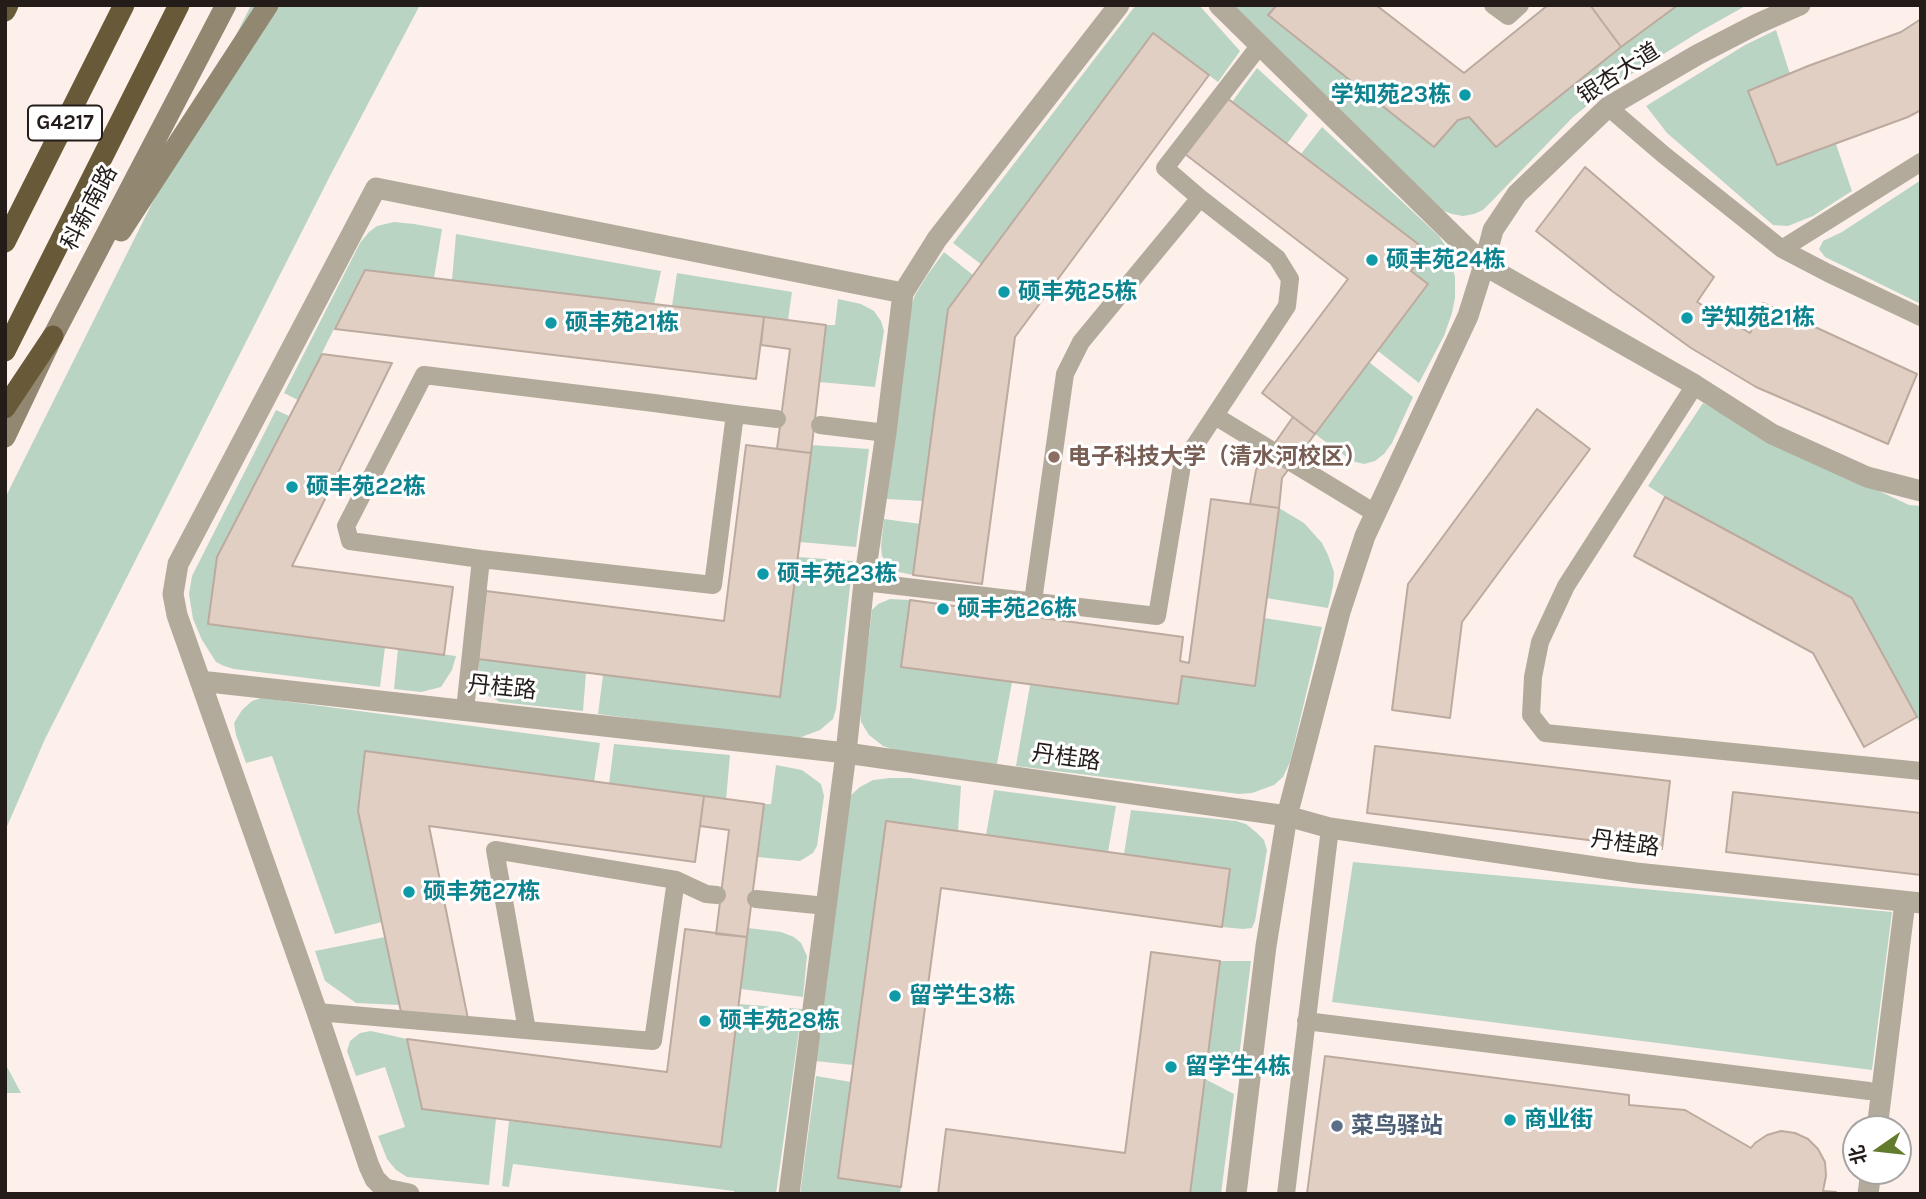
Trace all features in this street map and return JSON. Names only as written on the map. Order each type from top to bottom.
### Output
[{"type":"highway","points":[[5,11],[8,5]]},
{"type":"highway","name":"G4217","points":[[5,242],[124,5]]},
{"type":"highway","points":[[5,351],[179,5]]},
{"type":"highway","points":[[5,408],[53,336]]},
{"type":"main road","name":"科新南路","points":[[5,437],[53,336],[226,5]]},
{"type":"main road","points":[[53,336],[268,5]]},
{"type":"street","points":[[789,1194],[846,753],[864,582],[903,293],[937,239],[1119,5]]},
{"type":"street","points":[[1219,5],[1484,265],[1695,385],[1772,434],[1867,477],[1921,491]]},
{"type":"street","name":"银杏大道","points":[[1236,1194],[1266,946],[1287,816],[1340,612],[1365,536],[1468,316],[1493,230],[1517,194],[1608,107],[1698,55],[1800,5]]},
{"type":"street","points":[[409,1194],[385,1189],[375,1179],[369,1166],[177,615],[173,594],[178,565],[376,188],[903,293]]},
{"type":"street","name":"丹桂路","points":[[200,681],[846,753],[1287,816],[1330,828],[1636,873],[1913,903]]},
{"type":"street","points":[[1879,1115],[1913,903]]},
{"type":"lane","points":[[1493,5],[1508,16],[1520,5]]},
{"type":"lane","points":[[864,582],[1157,616],[1182,466],[1287,306],[1290,279],[1276,258],[1165,168],[1260,45]]},
{"type":"lane","points":[[1608,107],[1782,250],[1921,317]]},
{"type":"lane","points":[[1782,250],[1921,162]]},
{"type":"lane","points":[[1033,601],[1065,374],[1081,342],[1200,198]]},
{"type":"lane","points":[[735,414],[713,585],[481,559],[351,541],[345,526],[424,374],[777,419]]},
{"type":"lane","points":[[1695,385],[1566,586],[1540,642],[1533,677],[1531,715],[1545,733],[1921,771]]},
{"type":"lane","points":[[1215,416],[1375,513]]},
{"type":"lane","points":[[820,425],[886,433]]},
{"type":"lane","points":[[465,710],[481,559]]},
{"type":"lane","points":[[1286,1194],[1330,828]]},
{"type":"lane","points":[[527,1030],[495,850],[676,880],[706,894],[717,895]]},
{"type":"lane","points":[[317,1012],[653,1041],[676,880]]},
{"type":"lane","points":[[755,899],[826,906]]},
{"type":"lane","points":[[1306,1021],[1869,1091]]},
{"type":"green space","points":[[251,5],[420,5],[330,176],[45,739],[5,831],[5,498]]},
{"type":"green space","points":[[1136,5],[1199,5],[1240,51],[1218,82],[1153,33],[982,265],[953,243]]},
{"type":"green space","points":[[1228,5],[1277,5],[1268,16],[1433,146],[1458,120],[1469,117],[1496,147],[1678,5],[1747,5],[1609,88],[1573,117],[1483,210],[1463,216],[1441,210]]},
{"type":"green space","points":[[1776,30],[1790,74],[1748,91],[1777,165],[1836,144],[1852,191],[1813,216],[1788,226],[1773,225],[1667,133],[1646,106],[1745,45]]},
{"type":"green space","points":[[1257,68],[1308,115],[1287,144],[1232,102]]},
{"type":"green space","points":[[1322,127],[1439,236],[1450,257],[1455,277],[1452,313],[1444,336],[1419,383],[1378,351],[1428,284],[1411,271],[1426,250],[1301,154]]},
{"type":"green space","points":[[1921,180],[1921,304],[1825,257],[1819,249],[1823,241],[1842,232]]},
{"type":"green space","points":[[394,222],[442,229],[434,278],[364,270],[298,400],[284,393],[360,243],[377,226]]},
{"type":"green space","points":[[456,234],[661,271],[654,304],[452,280]]},
{"type":"green space","points":[[944,252],[973,275],[948,309],[923,501],[886,499],[909,312],[915,295]]},
{"type":"green space","points":[[677,273],[792,292],[788,320],[672,306]]},
{"type":"green space","points":[[838,299],[861,304],[874,311],[881,321],[884,331],[875,387],[819,382],[826,325],[835,325]]},
{"type":"green space","points":[[1369,362],[1413,397],[1392,443],[1384,454],[1375,461],[1364,464],[1352,461],[1315,434]]},
{"type":"green space","points":[[1703,403],[1775,442],[1909,505],[1921,506],[1921,725],[1852,598],[1648,486]]},
{"type":"green space","points":[[276,410],[289,416],[217,557],[385,647],[380,687],[224,666],[216,662],[193,619],[189,594],[192,576]]},
{"type":"green space","points":[[811,445],[869,449],[856,547],[800,542]]},
{"type":"green space","points":[[1279,508],[1304,523],[1322,543],[1328,555],[1334,572],[1328,608],[1266,598]]},
{"type":"green space","points":[[884,519],[921,524],[913,575],[899,572],[882,556]]},
{"type":"green space","points":[[798,557],[853,561],[836,709],[833,719],[820,730],[796,739],[777,738],[598,714],[603,675],[780,697]]},
{"type":"green space","points":[[890,599],[910,600],[902,667],[1012,682],[997,764],[903,753],[883,746],[869,735],[861,722],[860,711],[872,610]]},
{"type":"green space","points":[[1264,618],[1322,627],[1290,762],[1283,777],[1274,785],[1252,793],[1239,794],[1016,766],[1030,685],[1178,704],[1182,676],[1255,686]]},
{"type":"green space","points":[[398,648],[456,656],[452,670],[441,687],[421,692],[394,689]]},
{"type":"green space","points":[[478,659],[586,673],[583,711],[500,702],[487,695],[480,683]]},
{"type":"green space","points":[[261,698],[600,743],[594,782],[365,751],[358,811],[382,922],[335,934],[272,756],[246,763],[236,735],[234,723],[242,710],[252,701]]},
{"type":"green space","points":[[614,744],[730,755],[726,800],[609,784]]},
{"type":"green space","points":[[776,765],[802,770],[821,784],[824,796],[817,846],[813,853],[800,861],[757,857],[764,804],[771,804]]},
{"type":"green space","points":[[910,778],[961,786],[958,831],[853,1065],[815,1061],[850,796],[873,780]]},
{"type":"green space","points":[[994,790],[1116,806],[1108,852],[986,835]]},
{"type":"green space","points":[[1131,810],[1236,821],[1246,824],[1257,833],[1264,840],[1267,850],[1252,928],[1222,927],[1230,869],[1124,854]]},
{"type":"green space","points":[[1353,862],[1892,912],[1872,1070],[1332,1002]]},
{"type":"green space","points":[[748,928],[781,932],[801,943],[807,956],[803,997],[741,989]]},
{"type":"green space","points":[[385,937],[400,1005],[356,1003],[325,981],[315,951]]},
{"type":"green space","points":[[1220,961],[1251,961],[1239,1057],[1208,1055]]},
{"type":"green space","points":[[739,1004],[802,1009],[776,1194],[734,1194],[734,1191],[513,1164],[509,1187],[502,1186],[509,1121],[721,1147]]},
{"type":"green space","points":[[371,1031],[407,1039],[422,1109],[496,1119],[489,1185],[407,1177],[396,1170],[387,1159],[378,1136],[405,1127],[385,1067],[356,1076],[347,1051],[350,1041],[360,1033]]},
{"type":"green space","points":[[5,1063],[21,1093],[5,1093]]},
{"type":"green space","points":[[816,1076],[851,1082],[901,1187],[900,1194],[800,1194]]},
{"type":"green space","points":[[1205,1079],[1234,1094],[1221,1194],[1190,1194]]},
{"type":"building","name":"学知苑23栋","points":[[1277,5],[1376,5],[1464,73],[1548,5],[1590,5],[1621,47],[1496,147],[1469,117],[1458,120],[1434,147],[1268,15]]},
{"type":"building","points":[[1590,5],[1678,5],[1621,47]]},
{"type":"building","points":[[1921,19],[1921,110],[1777,165],[1748,91],[1901,32]]},
{"type":"building","name":"硕丰苑25栋","points":[[1153,33],[1209,75],[1015,337],[982,584],[913,575],[948,309]]},
{"type":"building","name":"硕丰苑24栋","points":[[1227,98],[1426,250],[1411,271],[1428,284],[1315,434],[1262,393],[1348,279],[1185,154]]},
{"type":"building","name":"学知苑21栋","points":[[1585,167],[1714,277],[1697,302],[1750,333],[1763,303],[1917,374],[1888,444],[1756,387],[1691,348],[1612,291],[1536,231]]},
{"type":"building","name":"硕丰苑21栋","points":[[365,270],[764,317],[756,379],[335,329]]},
{"type":"building","points":[[764,317],[826,325],[811,453],[777,449],[790,349],[761,345]]},
{"type":"building","name":"硕丰苑22栋","points":[[322,354],[392,363],[292,566],[453,587],[444,655],[208,624],[217,557]]},
{"type":"building","points":[[1537,409],[1590,449],[1462,622],[1450,718],[1392,710],[1408,584]]},
{"type":"building","points":[[1293,417],[1315,434],[1282,478],[1279,508],[1250,504],[1256,470]]},
{"type":"building","name":"硕丰苑23栋","points":[[746,445],[811,453],[780,697],[478,659],[486,591],[724,621]]},
{"type":"building","points":[[1665,497],[1852,598],[1917,717],[1864,747],[1813,653],[1634,556]]},
{"type":"building","name":"硕丰苑26栋","points":[[1211,499],[1279,508],[1255,686],[1182,676],[1178,704],[901,667],[910,600],[1183,637],[1180,661],[1189,663]]},
{"type":"building","points":[[1375,746],[1670,781],[1662,849],[1367,813]]},
{"type":"building","name":"硕丰苑27栋","points":[[365,751],[704,796],[695,862],[429,826],[468,1019],[401,1012],[358,811]]},
{"type":"building","points":[[1733,792],[1921,813],[1921,875],[1726,852]]},
{"type":"building","points":[[704,796],[764,804],[747,937],[716,934],[729,830],[700,826]]},
{"type":"building","name":"留学生3栋","points":[[886,821],[1230,869],[1222,927],[941,888],[901,1187],[838,1178]]},
{"type":"building","name":"硕丰苑28栋","points":[[685,929],[747,937],[721,1147],[422,1109],[407,1039],[667,1072]]},
{"type":"building","name":"留学生4栋","points":[[1151,952],[1220,961],[1190,1194],[938,1194],[946,1129],[1125,1153]]},
{"type":"building","name":"商业街","points":[[1325,1056],[1629,1095],[1629,1105],[1685,1110],[1751,1148],[1767,1135],[1781,1131],[1795,1133],[1808,1139],[1818,1149],[1825,1162],[1823,1191],[1836,1194],[1307,1194]]},
{"type":"place","name":"学知苑23栋","points":[[1465,95]]},
{"type":"place","name":"硕丰苑24栋","points":[[1372,260]]},
{"type":"place","name":"硕丰苑25栋","points":[[1004,292]]},
{"type":"place","name":"学知苑21栋","points":[[1687,318]]},
{"type":"place","name":"硕丰苑21栋","points":[[551,323]]},
{"type":"place","name":"电子科技大学（清水河校区）","points":[[1054,457]]},
{"type":"place","name":"硕丰苑22栋","points":[[292,487]]},
{"type":"place","name":"硕丰苑23栋","points":[[763,574]]},
{"type":"place","name":"硕丰苑26栋","points":[[943,609]]},
{"type":"place","name":"硕丰苑27栋","points":[[409,892]]},
{"type":"place","name":"留学生3栋","points":[[895,996]]},
{"type":"place","name":"硕丰苑28栋","points":[[705,1021]]},
{"type":"place","name":"留学生4栋","points":[[1171,1067]]},
{"type":"place","name":"商业街","points":[[1510,1120]]},
{"type":"place","name":"菜鸟驿站","points":[[1337,1126]]}]
